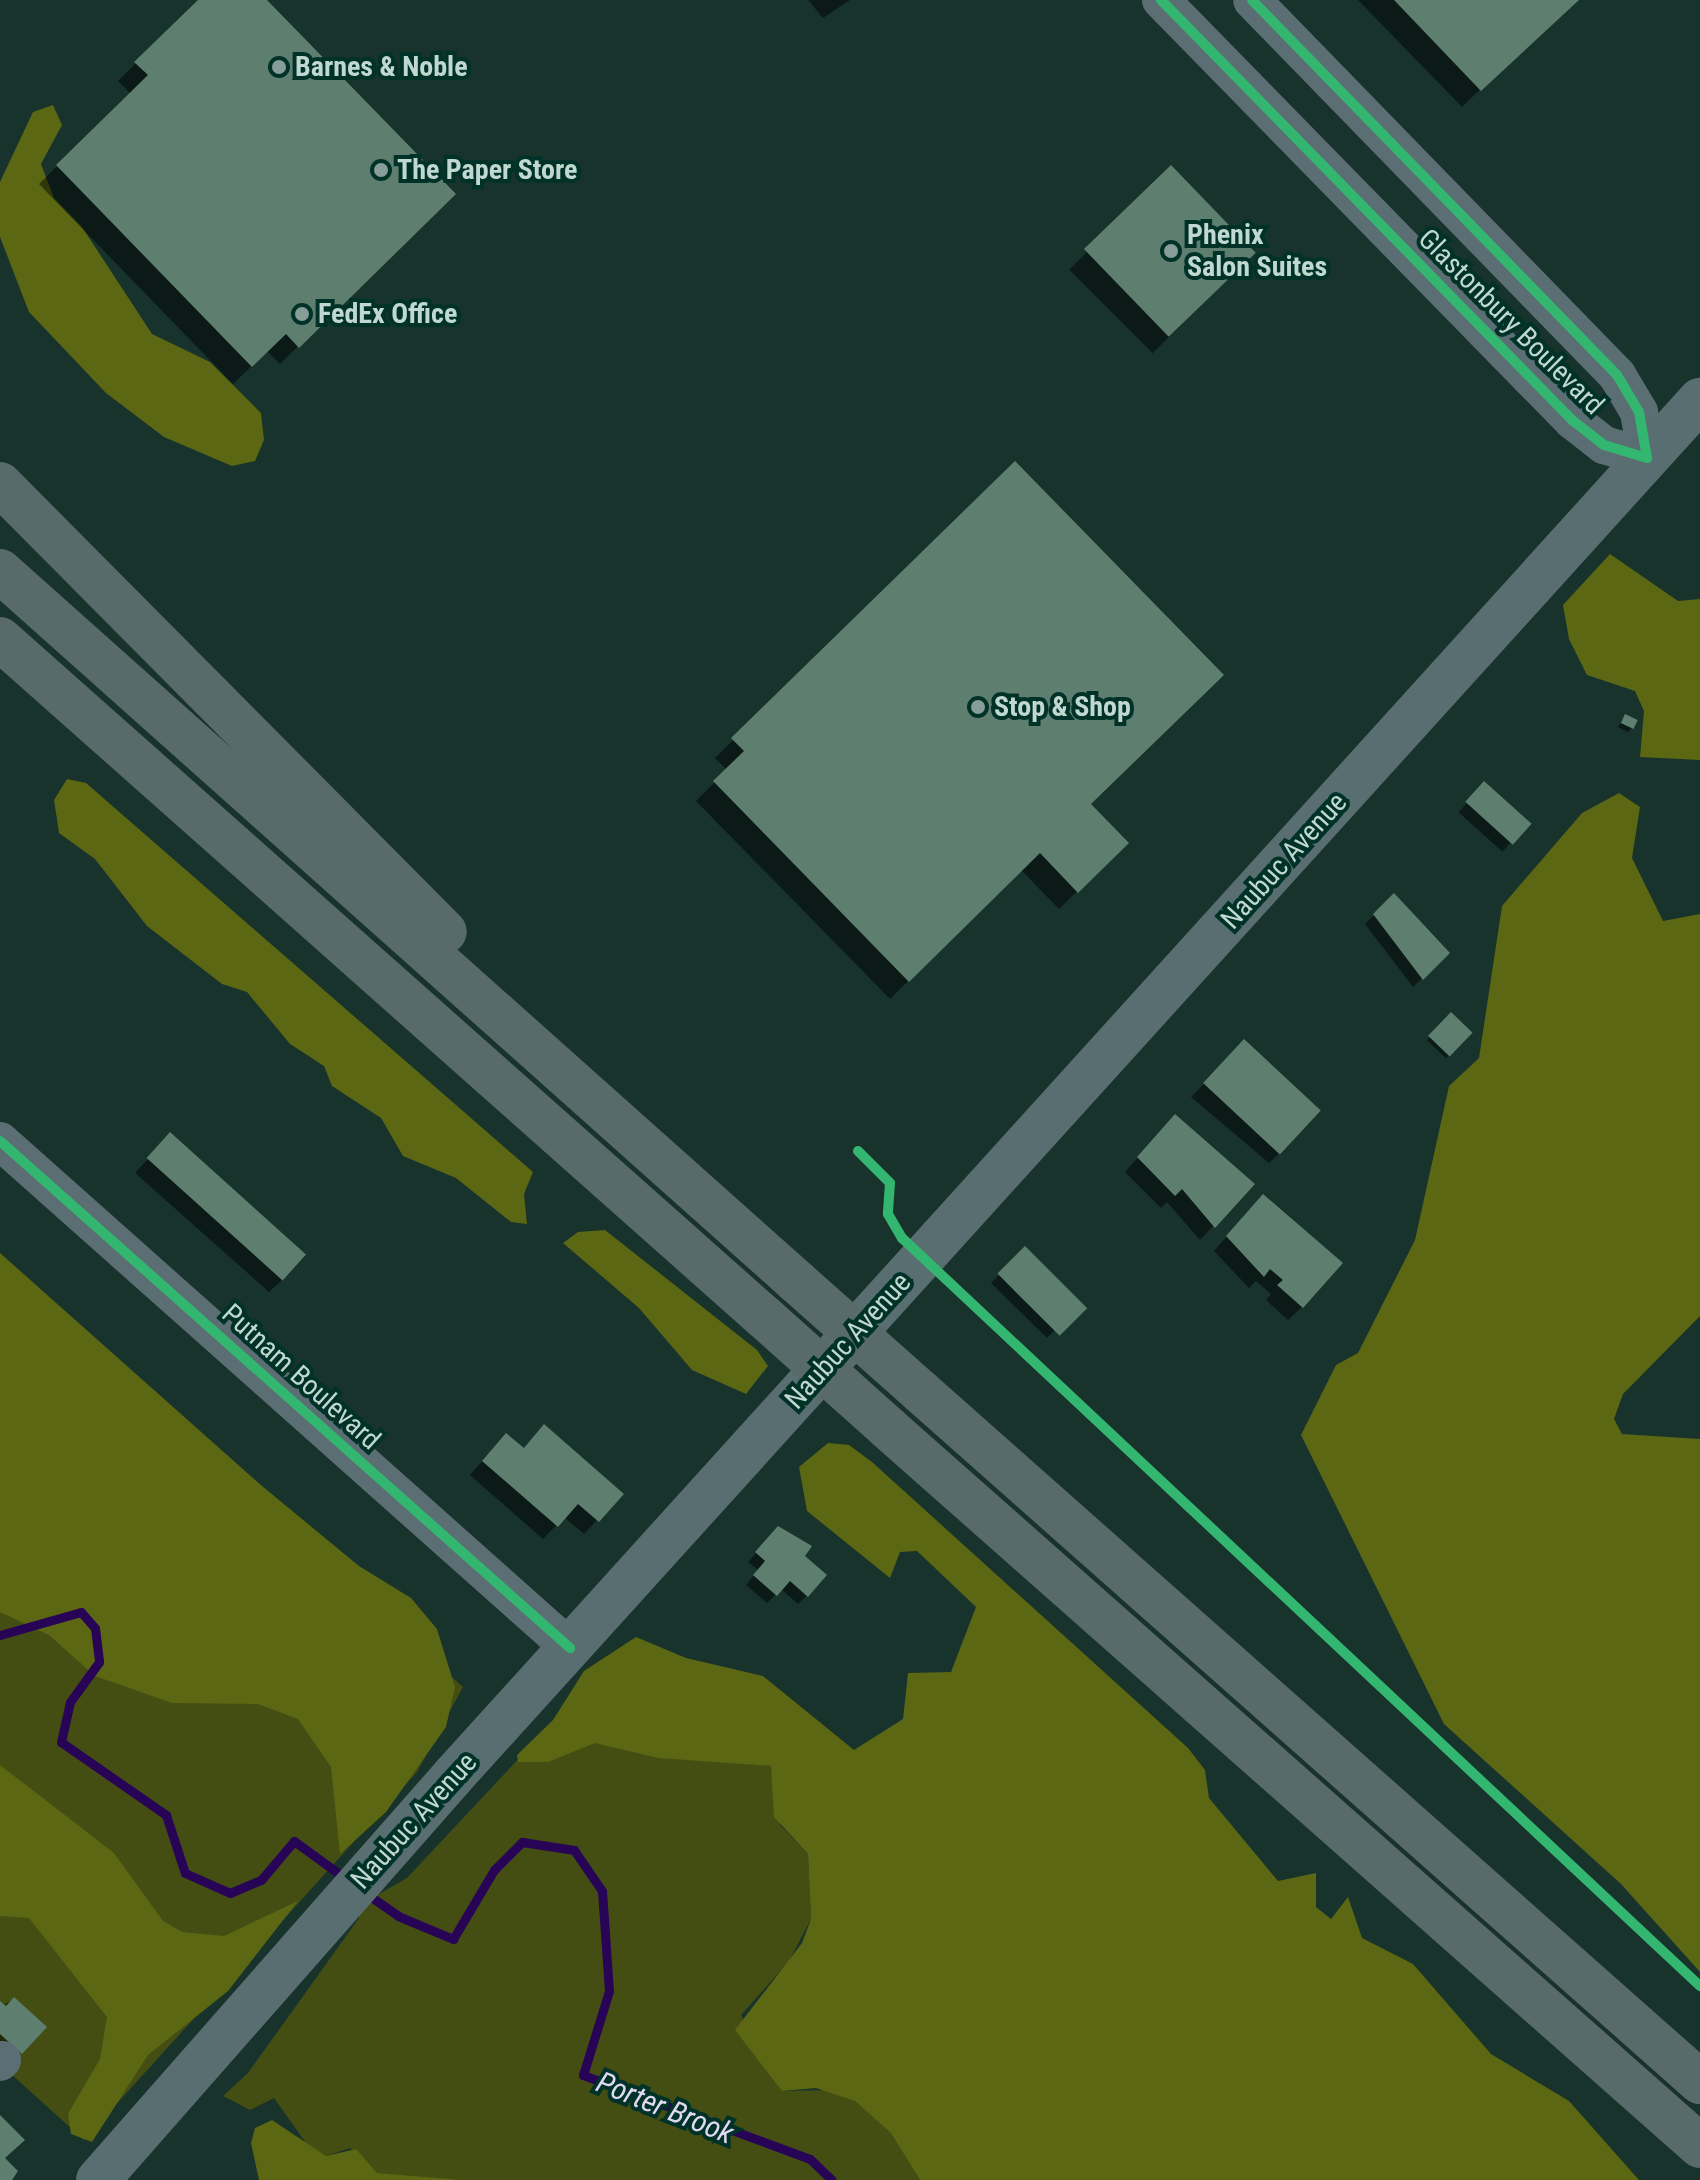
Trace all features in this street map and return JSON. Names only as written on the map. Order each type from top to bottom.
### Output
[{"type":"highway","points":[[0,484],[451,939],[517,1031]]},
{"type":"highway","points":[[0,571],[1700,2082]]},
{"type":"highway","points":[[0,639],[1700,2146]]},
{"type":"highway","points":[[0,668],[62,694]]},
{"type":"main road","name":"Naubuc Avenue","points":[[98,2180],[570,1648],[1700,400]]},
{"type":"street","name":"Glastonbury Boulevard","points":[[1161,0],[1558,407],[1604,445],[1647,458],[1639,412],[1617,375],[1252,0]]},
{"type":"street","name":"Putnam Boulevard","points":[[0,1141],[570,1648]]},
{"type":"green space","points":[[53,105],[62,125],[41,164],[54,198],[82,227],[152,334],[210,362],[261,413],[264,440],[255,461],[232,466],[164,437],[106,393],[29,312],[0,237],[0,182],[33,112]]},
{"type":"green space","points":[[1610,554],[1678,601],[1700,599],[1700,760],[1640,757],[1644,711],[1635,691],[1587,675],[1569,639],[1563,605]]},
{"type":"green space","points":[[67,779],[86,783],[533,1172],[524,1194],[527,1224],[511,1222],[456,1178],[403,1156],[381,1118],[332,1086],[324,1066],[290,1044],[247,992],[222,984],[147,926],[95,859],[59,833],[54,800]]},
{"type":"green space","points":[[1619,793],[1640,807],[1632,858],[1663,921],[1700,914],[1700,1316],[1623,1394],[1614,1419],[1622,1434],[1700,1439],[1700,1972],[1621,1884],[1444,1724],[1301,1435],[1336,1365],[1358,1353],[1415,1240],[1449,1086],[1479,1058],[1502,906],[1582,813]]},
{"type":"green space","points":[[605,1230],[757,1350],[768,1366],[746,1394],[692,1370],[639,1308],[563,1243],[578,1232]]},
{"type":"green space","points":[[0,1253],[262,1486],[359,1566],[411,1598],[437,1629],[455,1687],[446,1727],[386,1812],[340,1854],[331,1767],[298,1719],[258,1704],[172,1703],[95,1676],[49,1635],[0,1612]]},
{"type":"green space","points":[[0,1267],[463,1687],[417,1772],[84,2140],[0,2064]]},
{"type":"green space","points":[[828,1443],[849,1445],[872,1462],[1188,1748],[1205,1770],[1209,1798],[1278,1881],[1316,1873],[1316,1907],[1331,1919],[1348,1897],[1362,1938],[1413,1964],[1491,2054],[1569,2101],[1639,2180],[920,2180],[891,2133],[855,2101],[816,2088],[782,2091],[735,2030],[802,1943],[811,1919],[808,1854],[774,1817],[771,1766],[658,1758],[595,1743],[548,1762],[518,1762],[517,1755],[553,1720],[584,1671],[636,1637],[686,1658],[763,1676],[854,1750],[903,1719],[908,1673],[951,1672],[976,1607],[917,1551],[900,1552],[890,1578],[807,1511],[799,1467]]},
{"type":"green space","points":[[612,1659],[709,1760],[771,1766],[780,1825],[808,1854],[811,1919],[789,1961],[741,2015],[782,2091],[831,2090],[855,2101],[891,2132],[920,2180],[436,2180],[377,2173],[350,2148],[326,2156],[308,2146],[274,2098],[250,2110],[223,2096],[248,2073],[359,1918],[358,1906],[407,1878]]},
{"type":"green space","points":[[0,1765],[114,1853],[163,1921],[182,1932],[224,1936],[298,1901],[228,1991],[148,2055],[92,2142],[71,2134],[68,2114],[100,2059],[107,2017],[29,1918],[0,1916]]},
{"type":"green space","points":[[272,2120],[326,2156],[356,2149],[377,2173],[461,2180],[259,2180],[251,2143],[255,2128]]},
{"type":"building","points":[[198,0],[267,0],[456,194],[299,348],[286,334],[252,367],[56,165],[148,75],[134,62]]},
{"type":"building","points":[[1394,0],[1579,0],[1481,91]]},
{"type":"building","name":"Phenix Salon Suites","points":[[1171,165],[1256,253],[1169,337],[1084,249]]},
{"type":"building","name":"Stop & Shop","points":[[1015,461],[1224,675],[1091,804],[1129,843],[1078,893],[1040,853],[909,982],[713,781],[744,751],[731,738]]},
{"type":"building","points":[[1625,714],[1638,720],[1633,729],[1621,723]]},
{"type":"building","points":[[1484,781],[1532,824],[1513,845],[1465,802]]},
{"type":"building","points":[[1394,893],[1450,953],[1423,980],[1373,914]]},
{"type":"building","points":[[1451,1012],[1473,1033],[1450,1057],[1428,1036]]},
{"type":"building","points":[[1244,1039],[1321,1111],[1280,1154],[1203,1083]]},
{"type":"building","points":[[1175,1114],[1255,1184],[1215,1228],[1182,1189],[1175,1196],[1137,1157]]},
{"type":"building","points":[[170,1132],[306,1254],[283,1280],[147,1158]]},
{"type":"building","points":[[1263,1194],[1343,1263],[1303,1308],[1277,1285],[1283,1280],[1270,1269],[1264,1277],[1226,1236]]},
{"type":"building","points":[[1025,1246],[1087,1308],[1060,1336],[997,1274]]},
{"type":"building","points":[[544,1424],[624,1494],[599,1522],[578,1504],[558,1527],[482,1461],[506,1433],[524,1448]]},
{"type":"building","points":[[778,1526],[812,1546],[805,1556],[827,1575],[808,1597],[790,1581],[777,1596],[753,1575],[765,1561],[755,1552]]},
{"type":"building","points":[[14,1997],[47,2027],[22,2054],[0,2034],[0,2001],[6,2006]]},
{"type":"building","points":[[0,2115],[25,2140],[5,2158],[18,2171],[12,2180],[0,2180]]},
{"type":"waterway","name":"Porter Brook","points":[[0,1635],[81,1612],[95,1628],[99,1662],[70,1702],[61,1742],[166,1815],[185,1873],[230,1893],[261,1880],[294,1841],[345,1878]]},
{"type":"waterway","name":"Porter Brook","points":[[367,1894],[398,1916],[453,1939],[494,1870],[522,1842],[574,1850],[602,1891],[609,1991],[583,2075],[810,2159],[832,2180]]},
{"type":"cycle path","points":[[1161,0],[1572,420],[1604,445],[1647,458],[1639,412],[1617,375],[1252,0]]},
{"type":"cycle path","points":[[0,1141],[570,1648]]},
{"type":"cycle path","points":[[858,1151],[890,1183],[888,1214],[902,1238],[1700,1986]]},
{"type":"place","name":"Barnes & Noble","points":[[279,67]]},
{"type":"place","name":"The Paper Store","points":[[381,170]]},
{"type":"place","name":"Phenix Salon Suites","points":[[1171,251]]},
{"type":"place","name":"FedEx Office","points":[[302,314]]},
{"type":"place","name":"Stop & Shop","points":[[978,707]]}]
